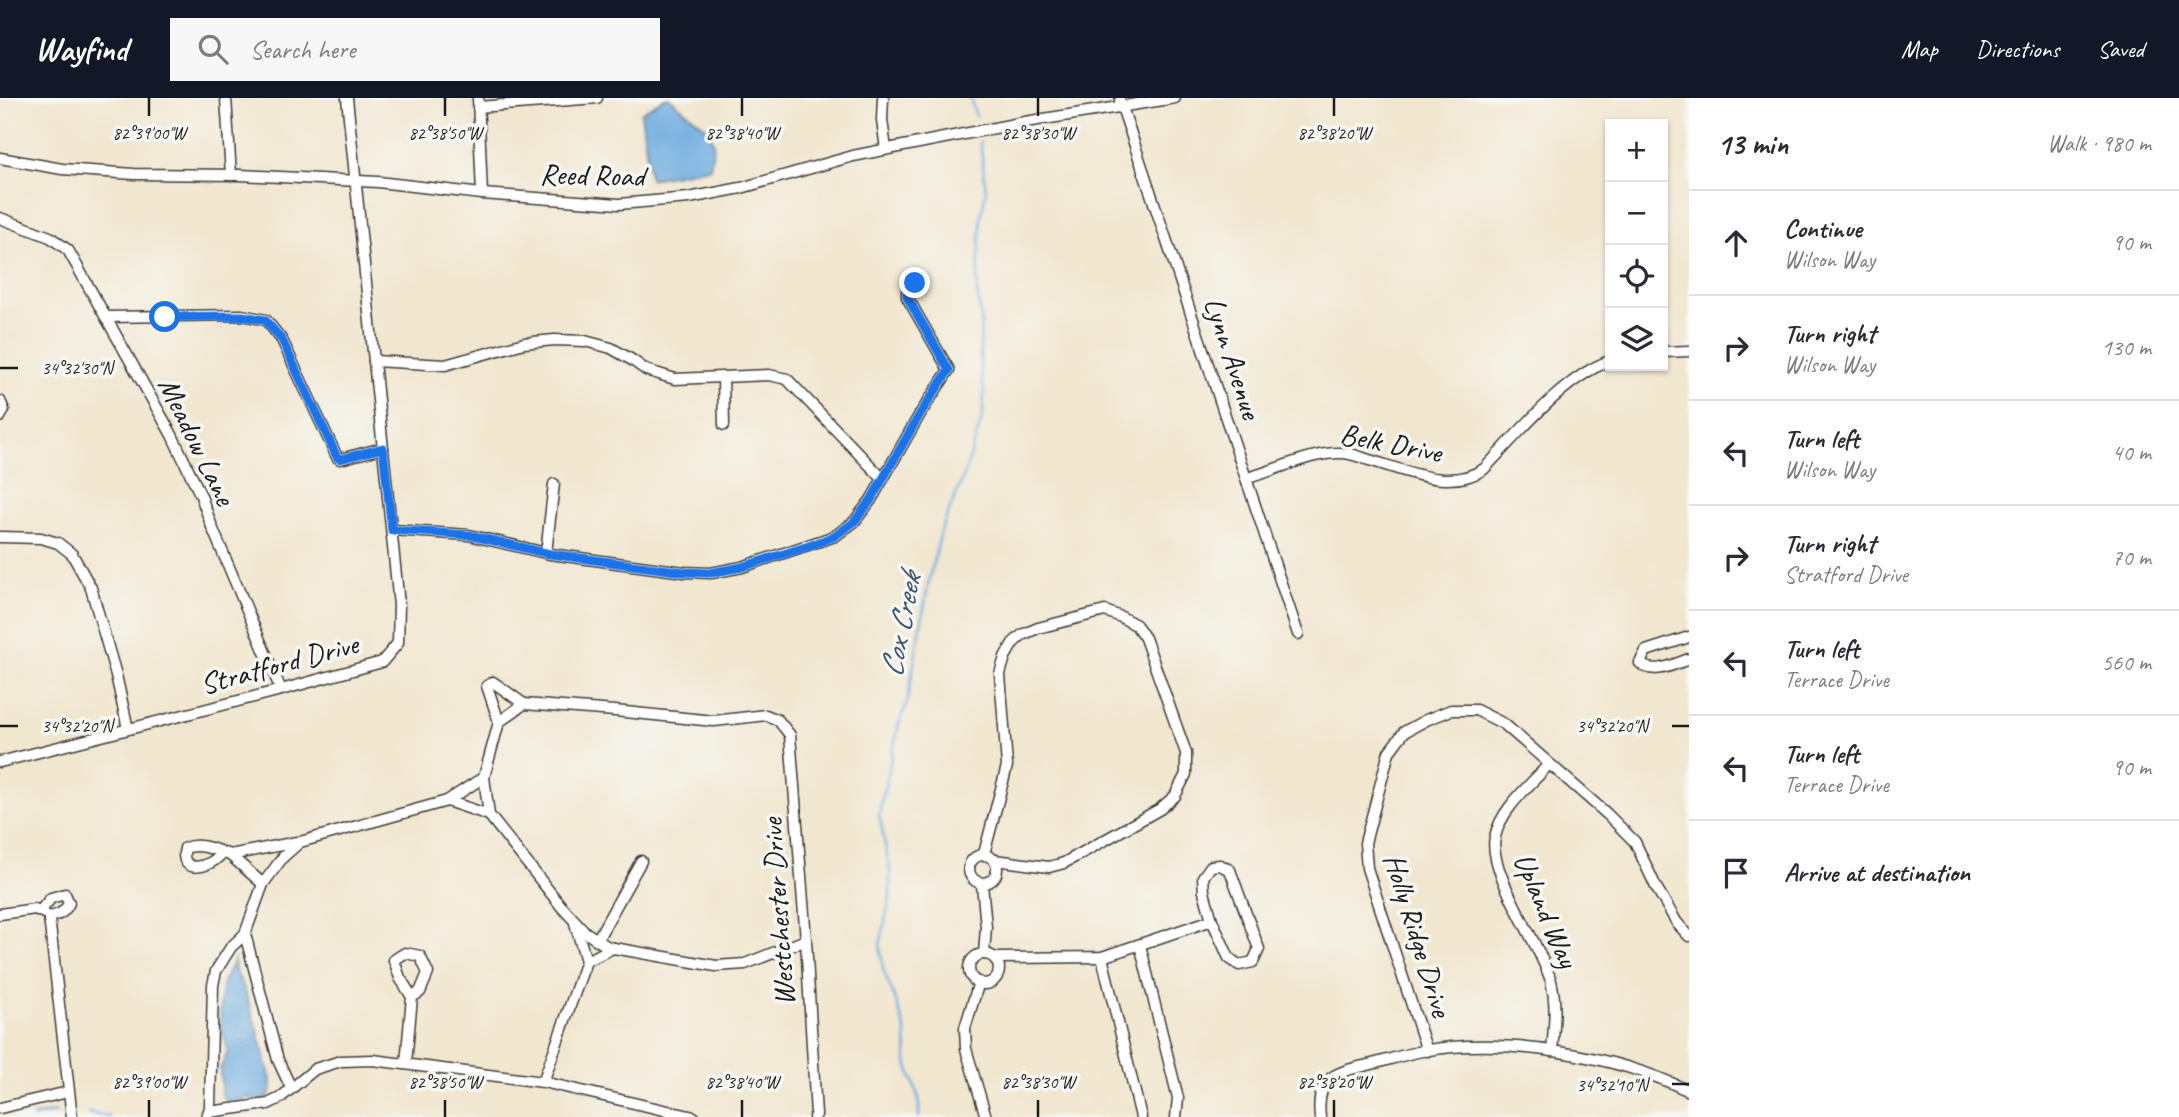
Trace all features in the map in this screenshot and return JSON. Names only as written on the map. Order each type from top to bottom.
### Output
[{"type":"street","points":[[226,98],[230,175]]},
{"type":"street","name":"Stratford Drive","points":[[0,762],[382,662],[398,643],[399,605],[392,530],[347,98]]},
{"type":"street","points":[[482,194],[478,103],[597,98]]},
{"type":"street","points":[[883,98],[882,120],[886,149]]},
{"type":"street","name":"Reed Road","points":[[0,158],[62,169],[355,181],[620,204],[680,199],[741,188],[853,156],[1121,101],[1175,98]]},
{"type":"street","name":"Lynn Avenue","points":[[1121,101],[1298,634]]},
{"type":"street","name":"Meadow Lane","points":[[0,218],[60,242],[68,250],[173,435],[281,690]]},
{"type":"street","points":[[392,530],[469,535],[546,553],[684,572],[729,570],[835,536],[854,522],[949,370],[907,297],[907,292],[915,283]]},
{"type":"street","points":[[106,317],[242,316],[265,320],[282,340],[337,457],[340,459],[383,448]]},
{"type":"street","points":[[374,362],[445,365],[524,343],[554,340],[585,341],[611,348],[646,370],[675,379],[769,374],[787,379],[883,479]]},
{"type":"street","points":[[1668,352],[1689,351]]},
{"type":"street","name":"Belk Drive","points":[[1247,478],[1326,453],[1346,453],[1429,477],[1457,480],[1472,477],[1484,469],[1575,380],[1605,363]]},
{"type":"street","points":[[723,378],[724,425]]},
{"type":"street","points":[[0,401],[4,410],[0,417]]},
{"type":"street","points":[[546,553],[554,484]]},
{"type":"street","points":[[0,537],[41,538],[58,543],[72,554],[91,588],[128,729]]},
{"type":"street","points":[[1105,611],[1136,625],[1145,638],[1186,753],[1186,774],[1175,796],[1160,808],[1064,863],[1049,867],[995,860],[984,854],[1007,766],[1000,674],[1013,643],[1022,635],[1038,628],[1105,611]]},
{"type":"street","points":[[1689,637],[1646,651],[1640,663],[1643,667],[1654,670],[1689,659]]},
{"type":"street","points":[[499,722],[524,704],[493,682],[487,686],[499,722],[484,777],[489,815],[574,920],[597,940],[613,948],[681,961],[726,965],[745,964],[806,940]]},
{"type":"street","name":"Westchester Drive","points":[[524,704],[714,721],[766,715],[778,720],[790,735],[816,1116]]},
{"type":"street","name":"Holly Ridge Drive","points":[[1427,1051],[1367,868],[1365,843],[1389,752],[1404,732],[1426,720],[1451,710],[1476,710],[1504,724],[1608,814],[1635,842],[1663,899],[1677,923],[1689,936]]},
{"type":"street","name":"Upland Way","points":[[1549,764],[1505,814],[1495,836],[1494,849],[1498,870],[1541,953],[1551,982],[1555,1013],[1552,1051]]},
{"type":"street","points":[[263,884],[226,854],[300,842],[447,801],[484,777]]},
{"type":"street","points":[[447,801],[489,815]]},
{"type":"street","points":[[300,842],[282,857],[263,884],[245,934],[231,947],[216,971],[213,985],[208,1115],[268,1104],[280,1098],[315,1069],[341,1061],[373,1060],[543,1082],[694,1117]]},
{"type":"street","points":[[984,854],[972,859],[968,870],[972,880],[982,884],[993,880],[996,875],[995,860]]},
{"type":"street","points":[[597,940],[641,861]]},
{"type":"street","points":[[1220,865],[1230,870],[1259,948],[1253,962],[1239,965],[1229,958],[1213,920],[1204,892],[1203,877],[1211,866],[1220,865]]},
{"type":"street","points":[[982,884],[990,956],[999,969],[995,979],[984,984],[972,978],[969,969],[974,958],[990,956],[1101,957],[1213,920]]},
{"type":"street","points":[[0,914],[45,914],[72,1117]]},
{"type":"street","points":[[543,1082],[586,961],[574,920]]},
{"type":"street","points":[[245,934],[278,1060],[290,1088]]},
{"type":"street","points":[[1140,945],[1178,1098],[1176,1117]]},
{"type":"street","points":[[586,961],[613,948]]},
{"type":"street","points":[[1101,957],[1141,1117]]},
{"type":"street","points":[[979,982],[965,1028],[965,1049],[986,1117]]},
{"type":"street","points":[[406,1063],[412,997]]},
{"type":"street","points":[[1320,1117],[1318,1100],[1323,1087],[1334,1074],[1427,1051],[1481,1047],[1552,1051],[1623,1066],[1661,1077],[1689,1091]]},
{"type":"street","points":[[0,1108],[68,1092]]},
{"type":"water","points":[[669,98],[708,129],[714,144],[710,168],[650,179],[641,113]]},
{"type":"water","points":[[234,960],[235,971],[244,988],[271,1080],[272,1089],[267,1098],[253,1100],[246,1097],[243,1100],[226,1101],[222,1095],[220,1070],[228,1051],[221,1026],[220,1006],[223,982]]},
{"type":"waterway","name":"Cox Creek","points":[[970,98],[976,117]]},
{"type":"waterway","name":"Cox Creek","points":[[919,1117],[919,1099],[907,1063],[906,1032],[883,969],[880,945],[890,898],[890,870],[879,814],[899,723],[907,703],[930,575],[942,528],[965,473],[983,415],[981,318],[977,293],[981,218],[986,191],[980,141]]},
{"type":"waterway","points":[[33,1117],[56,1112]]},
{"type":"waterway","points":[[89,1113],[109,1117]]},
{"type":"route","points":[[165,317],[242,316],[265,320],[282,340],[337,457],[340,459],[383,448],[392,530],[469,535],[550,554],[710,573],[742,567],[835,536],[854,522],[871,500],[920,414],[949,370],[907,297],[907,292],[915,283]]}]
